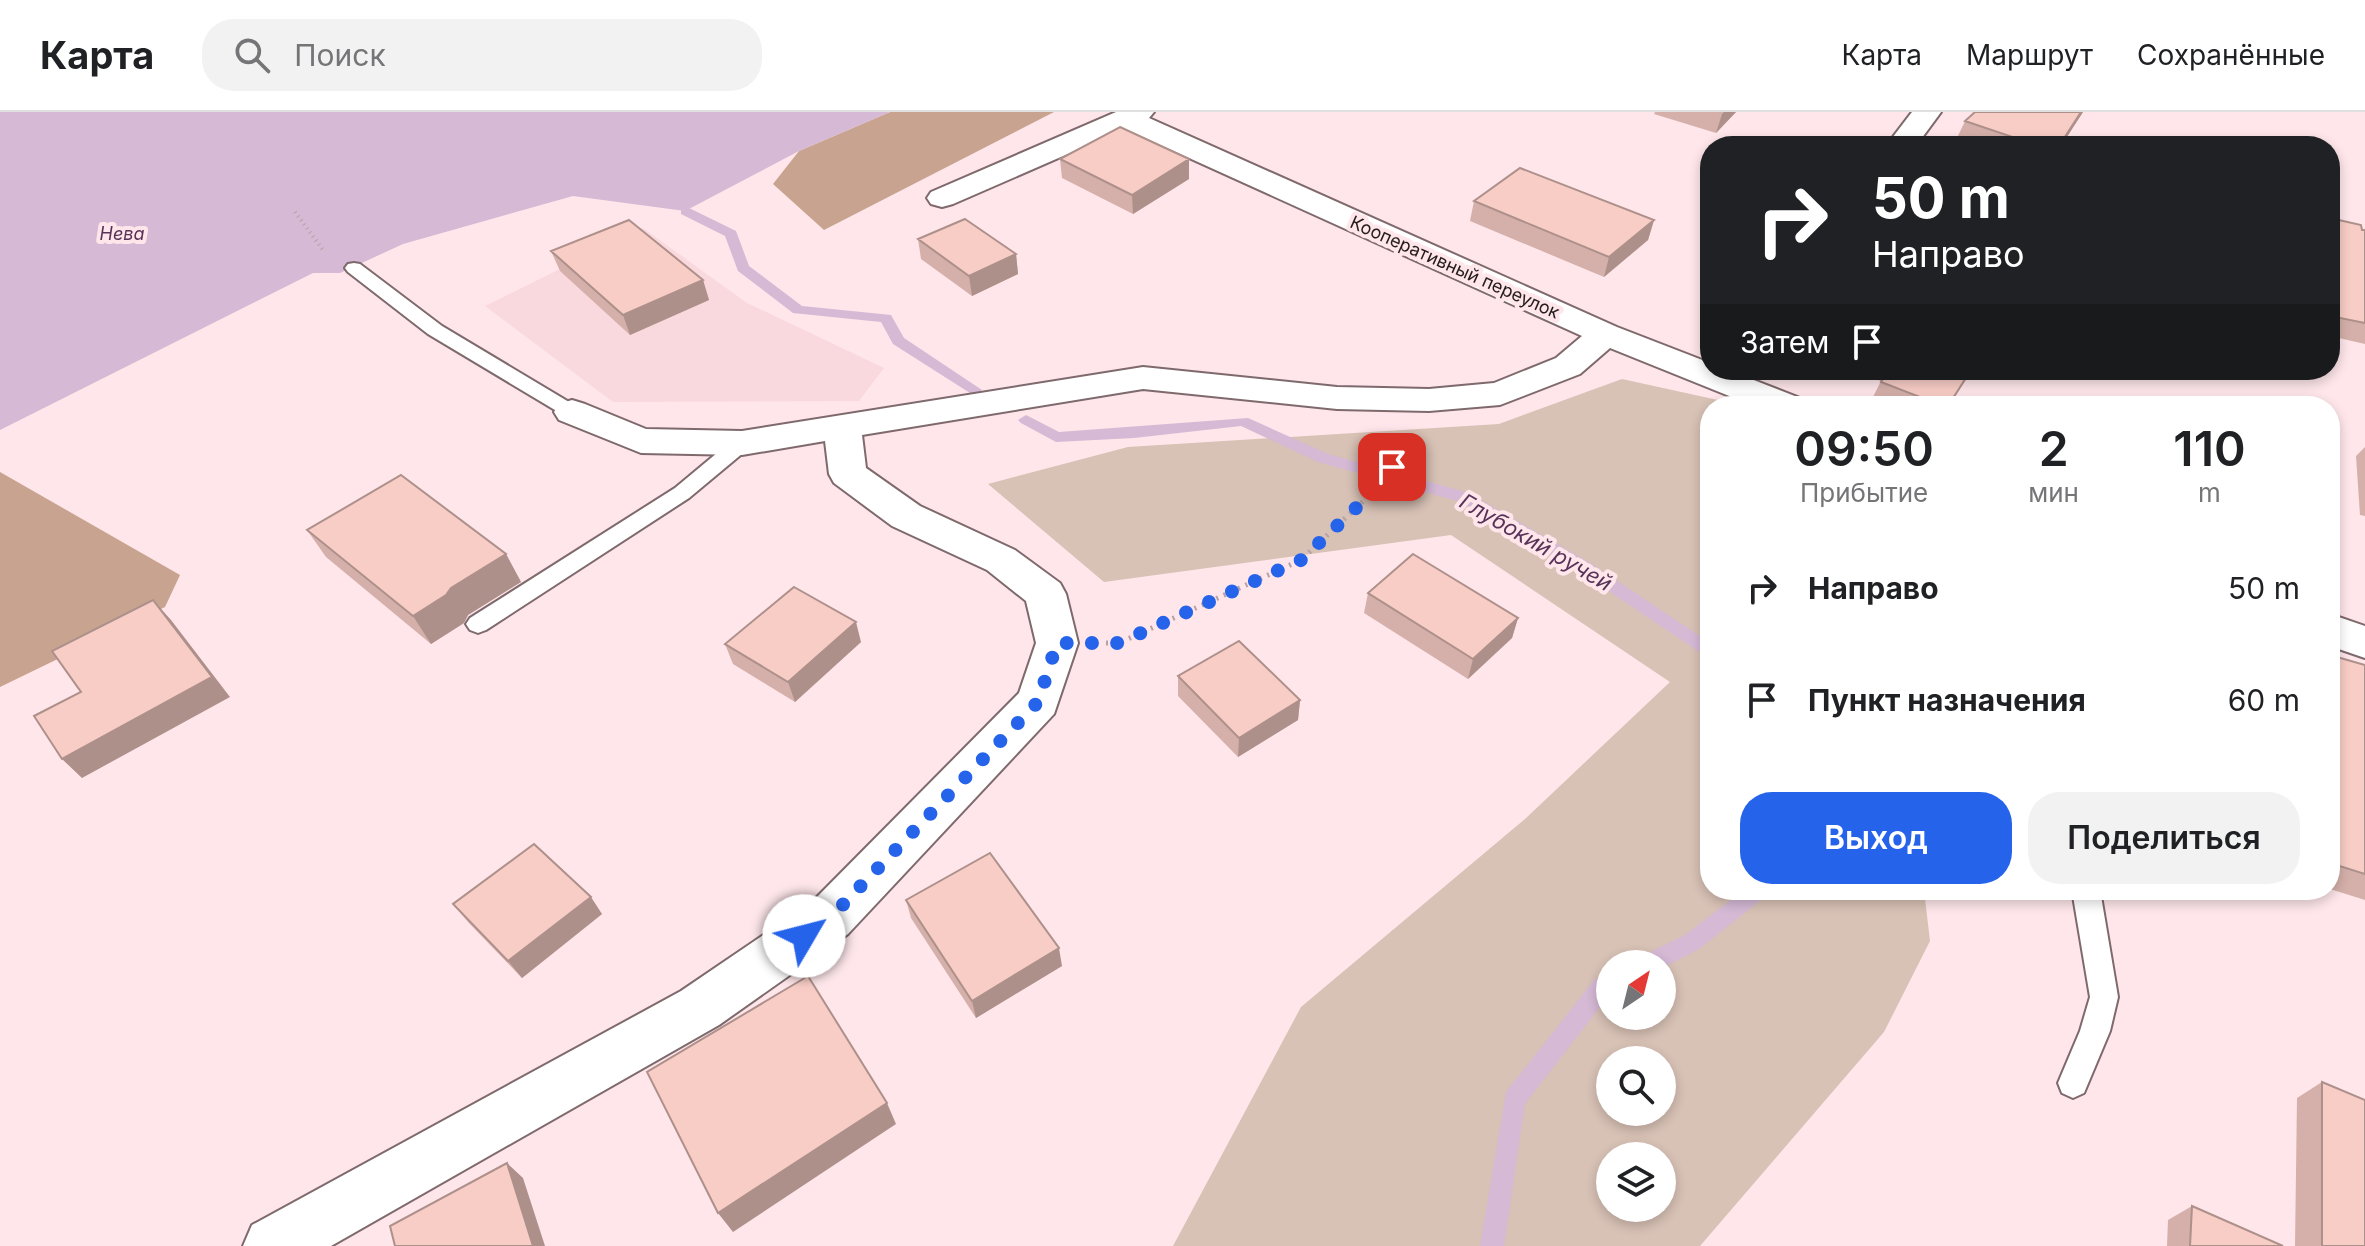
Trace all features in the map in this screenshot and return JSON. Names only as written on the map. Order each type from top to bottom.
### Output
[{"type":"street","points":[[1909,136],[1927,112]]},
{"type":"street","points":[[942,198],[1134,116]]},
{"type":"street","name":"Кооперативный переулок","points":[[1134,116],[1605,334],[1700,364]]},
{"type":"street","points":[[572,412],[641,441],[742,443],[1143,378],[1337,398],[1429,400],[1500,394],[1568,366],[1605,334]]},
{"type":"street","name":"Кооперативный переулок","points":[[1745,380],[1771,396]]},
{"type":"street","points":[[273,1246],[700,1008],[830,918],[1038,702],[1057,643],[1045,594],[1001,560],[906,516],[848,474],[842,428]]},
{"type":"street","points":[[2340,633],[2365,642]]},
{"type":"lane","points":[[354,268],[435,330],[572,412]]},
{"type":"lane","points":[[478,624],[682,493],[742,443]]},
{"type":"lane","points":[[2073,1083],[2095,1031],[2104,997],[2088,900]]},
{"type":"path","points":[[295,212],[331,261]]},
{"type":"path","points":[[1057,643],[1119,643],[1301,560],[1375,490],[1392,467]]},
{"type":"shaded area","points":[[890,112],[1054,112],[824,230],[773,184],[799,151]]},
{"type":"shaded area","points":[[643,228],[747,303],[884,368],[859,401],[613,402],[485,306]]},
{"type":"shaded area","points":[[1622,379],[1700,396],[1700,900],[1925,900],[1930,941],[1884,1032],[1700,1246],[1173,1246],[1301,1007],[1525,819],[1670,682],[1451,535],[1104,582],[988,484],[1128,447],[1499,424]]},
{"type":"shaded area","points":[[0,472],[180,575],[165,607],[0,687]]},
{"type":"water","name":"Нева","points":[[0,112],[890,112],[799,151],[685,211],[573,196],[403,244],[340,273],[313,273],[0,430]]},
{"type":"building","points":[[1975,112],[2081,112],[2065,136],[2009,136],[1965,121]]},
{"type":"building","points":[[1120,127],[1189,159],[1132,195],[1060,159]]},
{"type":"building","points":[[1520,168],[1654,220],[1609,257],[1474,201]]},
{"type":"building","points":[[965,219],[1016,254],[969,276],[918,239]]},
{"type":"building","points":[[629,220],[703,280],[623,315],[551,251]]},
{"type":"building","points":[[2340,220],[2361,225],[2365,230],[2365,323],[2340,318]]},
{"type":"building","points":[[1965,380],[1954,396],[1917,396],[1881,382]]},
{"type":"building","points":[[401,475],[506,554],[413,616],[307,530]]},
{"type":"building","points":[[1413,554],[1518,618],[1473,659],[1368,593]]},
{"type":"building","points":[[794,587],[856,622],[788,682],[725,644]]},
{"type":"building","points":[[153,600],[212,677],[62,759],[34,716],[81,692],[52,651]]},
{"type":"building","points":[[1239,641],[1300,700],[1239,738],[1178,676]]},
{"type":"building","points":[[2340,658],[2365,665],[2365,874],[2340,866]]},
{"type":"building","points":[[534,844],[591,897],[508,961],[453,904]]},
{"type":"building","points":[[990,853],[1059,948],[972,1001],[906,900]]},
{"type":"building","points":[[808,976],[887,1103],[718,1213],[647,1072]]},
{"type":"building","points":[[2322,1082],[2365,1100],[2365,1246],[2322,1246]]},
{"type":"building","points":[[507,1163],[533,1246],[395,1246],[390,1226]]},
{"type":"building","points":[[2192,1206],[2283,1246],[2190,1246]]},
{"type":"waterway","name":"Глубокий ручей","points":[[685,211],[731,234],[743,268],[798,310],[886,318],[898,341],[975,390]]},
{"type":"waterway","name":"Глубокий ручей","points":[[1026,420],[1056,437],[1134,433],[1243,421],[1323,458],[1463,497],[1586,568],[1700,645]]},
{"type":"waterway","name":"Глубокий ручей","points":[[1676,950],[1692,942],[1746,900]]},
{"type":"waterway","name":"Глубокий ручей","points":[[1492,1246],[1514,1100],[1596,995]]},
{"type":"route","points":[[804,936],[830,918],[1038,702],[1057,643],[1119,643],[1301,560],[1375,490],[1392,467]]}]
